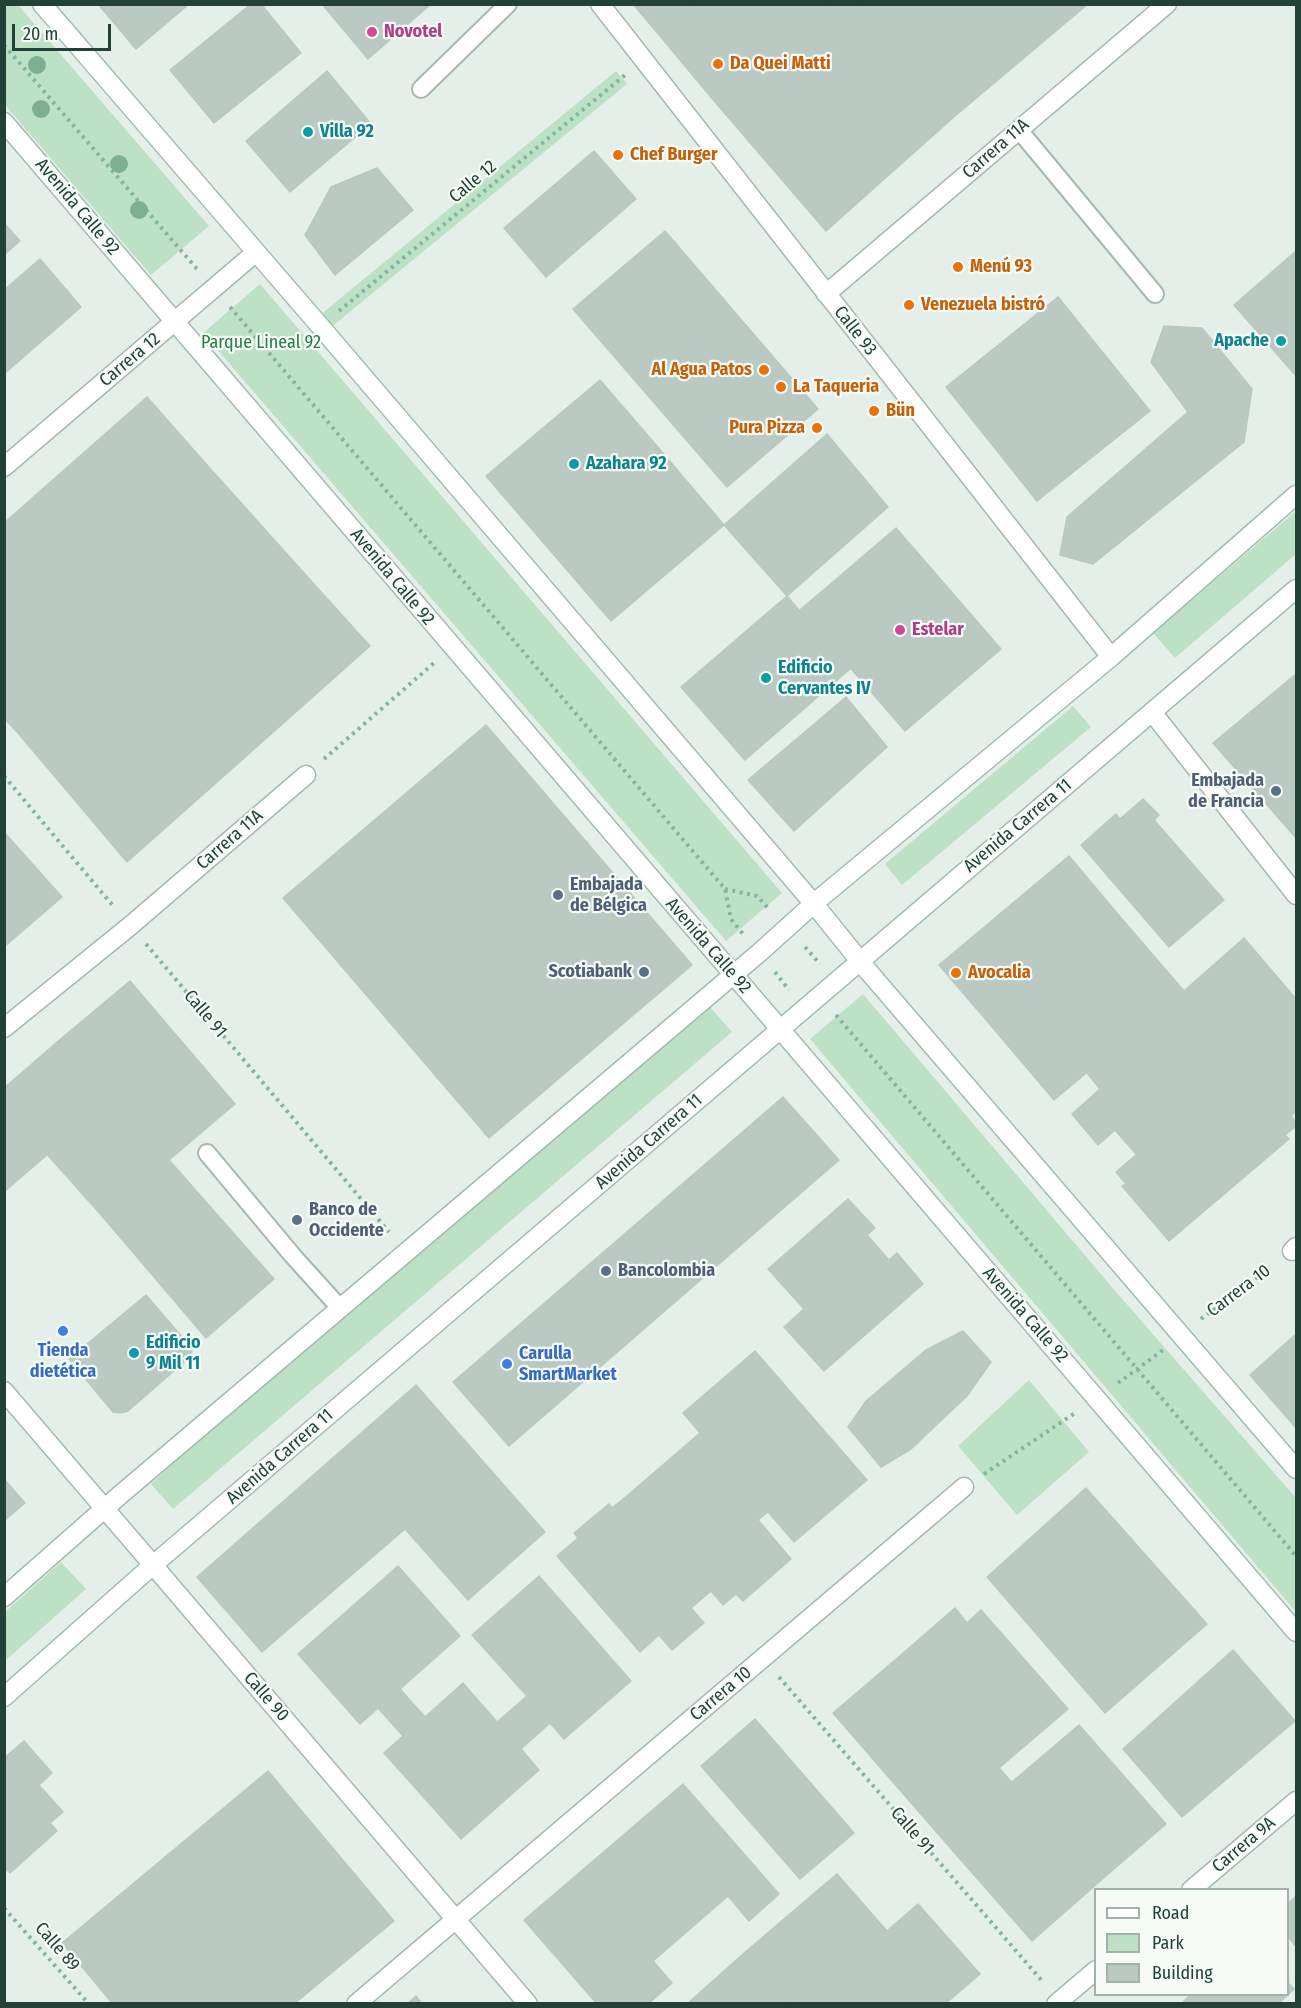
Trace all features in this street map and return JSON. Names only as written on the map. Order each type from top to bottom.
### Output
[{"type":"main road","points":[[42,4],[320,326],[1296,1469]]},
{"type":"main road","name":"Calle 93","points":[[600,4],[1111,657]]},
{"type":"main road","name":"Carrera 11A","points":[[825,294],[1167,4]]},
{"type":"main road","name":"Avenida Calle 92","points":[[4,122],[1296,1632]]},
{"type":"main road","name":"Carrera 12","points":[[4,467],[255,253]]},
{"type":"main road","points":[[4,1597],[104,1508],[814,904],[1111,657],[1296,495]]},
{"type":"main road","name":"Avenida Carrera 11","points":[[4,1697],[153,1565],[1296,589]]},
{"type":"main road","points":[[1152,712],[1296,895]]},
{"type":"main road","name":"Carrera 11A","points":[[4,1028],[130,926],[306,775]]},
{"type":"main road","name":"Calle 90","points":[[4,1391],[457,1918],[528,2004]]},
{"type":"main road","name":"Carrera 10","points":[[356,2004],[964,1487]]},
{"type":"main road","name":"Carrera 9A","points":[[1193,1888],[1296,1801]]},
{"type":"main road","points":[[1058,2003],[1094,1971]]},
{"type":"lane","points":[[422,89],[508,4]]},
{"type":"lane","points":[[1019,130],[1155,294]]},
{"type":"lane","points":[[207,1153],[293,1256],[340,1308]]},
{"type":"path","points":[[4,45],[725,889],[731,920]]},
{"type":"path","name":"Calle 12","points":[[320,326],[644,59]]},
{"type":"path","points":[[306,775],[452,647]]},
{"type":"path","name":"Calle 91","points":[[4,776],[406,1252]]},
{"type":"path","points":[[725,889],[758,896]]},
{"type":"path","points":[[820,996],[1296,1556]]},
{"type":"path","name":"Carrera 10","points":[[1182,1335],[1294,1249]]},
{"type":"path","points":[[964,1487],[1096,1399]]},
{"type":"path","name":"Calle 91","points":[[763,1658],[1058,2003]]},
{"type":"path","name":"Calle 89","points":[[4,1908],[89,2004]]},
{"type":"green space","points":[[4,5],[18,5],[209,226],[151,275],[5,105]]},
{"type":"green space","points":[[616,71],[627,84],[329,329],[319,316]]},
{"type":"green space","name":"Parque Lineal 92","points":[[260,284],[782,893],[726,941],[203,333]]},
{"type":"green space","points":[[1296,511],[1296,554],[1175,658],[1153,633]]},
{"type":"green space","points":[[1073,706],[1091,727],[902,885],[885,864]]},
{"type":"green space","points":[[863,994],[1117,1293],[1296,1498],[1296,1612],[810,1039]]},
{"type":"green space","points":[[710,1007],[732,1032],[173,1509],[151,1484],[340,1308]]},
{"type":"green space","points":[[1029,1380],[1089,1452],[1017,1515],[958,1446]]},
{"type":"green space","points":[[61,1562],[86,1589],[5,1661],[5,1612]]},
{"type":"building","points":[[98,4],[189,4],[136,49]]},
{"type":"building","points":[[251,4],[261,4],[301,53],[214,123],[170,70]]},
{"type":"building","name":"Novotel","points":[[322,4],[431,4],[368,59]]},
{"type":"building","points":[[633,4],[696,4],[660,36]]},
{"type":"building","points":[[696,4],[832,4],[715,102],[660,36]]},
{"type":"building","points":[[832,4],[860,4],[955,116],[826,231],[715,102]]},
{"type":"building","points":[[860,4],[1088,4],[955,116]]},
{"type":"building","name":"Villa 92","points":[[327,71],[371,124],[290,192],[246,141]]},
{"type":"building","points":[[594,151],[636,199],[546,277],[504,228]]},
{"type":"building","points":[[377,168],[413,210],[335,275],[305,235],[331,187]]},
{"type":"building","points":[[4,223],[20,241],[4,255]]},
{"type":"building","points":[[665,231],[818,409],[727,487],[573,309]]},
{"type":"building","name":"Apache","points":[[1296,251],[1296,376],[1234,305]]},
{"type":"building","points":[[40,259],[81,307],[4,374],[4,290]]},
{"type":"building","points":[[1058,297],[1150,411],[1037,501],[946,387]]},
{"type":"building","points":[[1164,326],[1202,328],[1252,389],[1244,442],[1093,564],[1060,555],[1067,517],[1188,412],[1151,362]]},
{"type":"building","name":"Azahara 92","points":[[600,380],[662,452],[548,548],[486,476]]},
{"type":"building","points":[[147,397],[199,456],[91,552],[38,493]]},
{"type":"building","points":[[827,434],[888,507],[787,596],[724,525]]},
{"type":"building","points":[[662,452],[724,525],[611,621],[548,548]]},
{"type":"building","points":[[199,456],[313,583],[204,679],[91,552]]},
{"type":"building","points":[[38,493],[148,617],[18,733],[4,718],[4,523]]},
{"type":"building","name":"Estelar","points":[[896,528],[1001,649],[905,731],[800,610]]},
{"type":"building","points":[[313,583],[370,646],[261,743],[204,679]]},
{"type":"building","name":"Edificio Cervantes IV","points":[[787,596],[850,669],[745,760],[681,687]]},
{"type":"building","points":[[148,617],[261,743],[127,862],[18,733]]},
{"type":"building","name":"Embajada de Francia","points":[[1296,674],[1296,838],[1213,743]]},
{"type":"building","points":[[846,697],[887,747],[794,831],[748,780]]},
{"type":"building","points":[[486,725],[692,965],[489,1138],[283,898]]},
{"type":"building","points":[[1143,799],[1159,815],[1154,820],[1224,900],[1169,947],[1081,845],[1116,814],[1120,819]]},
{"type":"building","points":[[4,832],[62,897],[4,947]]},
{"type":"building","points":[[1069,856],[1122,919],[993,1028],[939,965]]},
{"type":"building","points":[[1122,919],[1184,991],[1054,1100],[993,1028]]},
{"type":"building","points":[[1244,938],[1296,999],[1296,1111],[1291,1116],[1184,991]]},
{"type":"building","points":[[130,981],[235,1104],[169,1160],[63,1037]]},
{"type":"building","points":[[1184,991],[1245,1062],[1137,1155],[1115,1130],[1098,1145],[1072,1114],[1100,1089],[1087,1073]]},
{"type":"building","points":[[63,1037],[169,1160],[102,1216],[4,1106],[4,1088]]},
{"type":"building","points":[[1245,1062],[1296,1122],[1296,1126],[1285,1135],[1289,1139],[1169,1241],[1122,1186],[1126,1184],[1116,1172]]},
{"type":"building","points":[[783,1097],[839,1160],[509,1446],[453,1382]]},
{"type":"building","points":[[4,1106],[48,1154],[4,1192]]},
{"type":"building","points":[[169,1160],[274,1279],[206,1338],[102,1216]]},
{"type":"building","points":[[848,1199],[875,1228],[867,1235],[889,1260],[897,1253],[923,1284],[824,1371],[784,1327],[804,1309],[768,1269]]},
{"type":"building","name":"Edificio 9 Mil 11","points":[[146,1295],[192,1349],[191,1356],[128,1411],[113,1412],[69,1359]]},
{"type":"building","points":[[963,1331],[991,1362],[967,1396],[911,1449],[881,1467],[848,1427],[866,1401],[926,1350]]},
{"type":"building","points":[[1296,1334],[1296,1428],[1250,1375]]},
{"type":"building","points":[[755,1351],[867,1480],[794,1542],[683,1413]]},
{"type":"building","points":[[416,1385],[545,1532],[468,1600],[405,1529],[262,1652],[197,1577]]},
{"type":"building","points":[[700,1433],[768,1512],[758,1520],[791,1559],[743,1601],[736,1594],[723,1605],[628,1495]]},
{"type":"building","points":[[4,1479],[25,1503],[4,1521]]},
{"type":"building","points":[[1086,1488],[1207,1624],[1105,1713],[987,1577]]},
{"type":"building","points":[[628,1495],[711,1591],[691,1608],[704,1623],[672,1650],[659,1635],[640,1652],[557,1556],[578,1538],[574,1533],[609,1504],[612,1508]]},
{"type":"building","points":[[398,1566],[460,1636],[400,1689],[425,1717],[463,1683],[497,1722],[527,1696],[472,1635],[539,1576],[631,1681],[564,1739],[550,1723],[521,1749],[539,1770],[461,1839],[384,1753],[403,1736],[378,1708],[360,1724],[298,1654]]},
{"type":"building","points":[[955,1608],[967,1623],[981,1610],[1068,1709],[999,1768],[901,1655]]},
{"type":"building","points":[[1233,1650],[1295,1721],[1182,1817],[1123,1749]]},
{"type":"building","points":[[901,1655],[999,1768],[932,1827],[833,1713]]},
{"type":"building","points":[[755,1719],[854,1833],[800,1879],[701,1766]]},
{"type":"building","points":[[1079,1725],[1166,1824],[1099,1882],[1012,1782]]},
{"type":"building","points":[[24,1741],[52,1773],[39,1785],[63,1812],[50,1823],[57,1831],[10,1873],[4,1867],[4,1758]]},
{"type":"building","points":[[999,1768],[1099,1882],[1032,1941],[932,1827]]},
{"type":"building","points":[[268,1771],[394,1921],[294,2004],[113,2004],[62,1943]]},
{"type":"building","points":[[683,1784],[779,1894],[749,1921],[728,1896],[653,1961],[672,1983],[648,2004],[597,2004],[524,1920]]},
{"type":"building","points":[[837,1874],[887,1931],[918,1904],[980,1974],[945,2004],[906,2004],[812,1895]]},
{"type":"building","points":[[812,1895],[906,2004],[788,2004],[743,1954]]},
{"type":"building","points":[[1296,1896],[1296,1947],[1289,1937],[1289,1903]]},
{"type":"building","points":[[743,1954],[788,2004],[687,2004]]},
{"type":"building","points":[[1289,1984],[1294,1989],[1289,1994]]},
{"type":"building","points":[[416,1996],[422,2004],[407,2004]]},
{"type":"building","points":[[1189,1996],[1287,1996],[1278,2004],[1181,2004]]},
{"type":"place","name":"Novotel","points":[[372,32]]},
{"type":"place","name":"Da Quei Matti","points":[[718,64]]},
{"type":"place","name":"Villa 92","points":[[308,132]]},
{"type":"place","name":"Chef Burger","points":[[618,155]]},
{"type":"place","name":"Menú 93","points":[[958,267]]},
{"type":"place","name":"Venezuela bistró","points":[[909,305]]},
{"type":"place","name":"Apache","points":[[1281,341]]},
{"type":"place","name":"Al Agua Patos","points":[[764,370]]},
{"type":"place","name":"La Taqueria","points":[[781,387]]},
{"type":"place","name":"Bün","points":[[874,411]]},
{"type":"place","name":"Pura Pizza","points":[[817,428]]},
{"type":"place","name":"Azahara 92","points":[[574,464]]},
{"type":"place","name":"Estelar","points":[[900,630]]},
{"type":"place","name":"Edificio Cervantes IV","points":[[766,678]]},
{"type":"place","name":"Embajada de Francia","points":[[1276,791]]},
{"type":"place","name":"Embajada de Bélgica","points":[[558,895]]},
{"type":"place","name":"Scotiabank","points":[[644,972]]},
{"type":"place","name":"Avocalia","points":[[956,973]]},
{"type":"place","name":"Banco de Occidente","points":[[297,1220]]},
{"type":"place","name":"Bancolombia","points":[[606,1271]]},
{"type":"place","name":"Tienda dietética","points":[[63,1331]]},
{"type":"place","name":"Edificio 9 Mil 11","points":[[134,1353]]},
{"type":"place","name":"Carulla SmartMarket","points":[[507,1364]]}]
